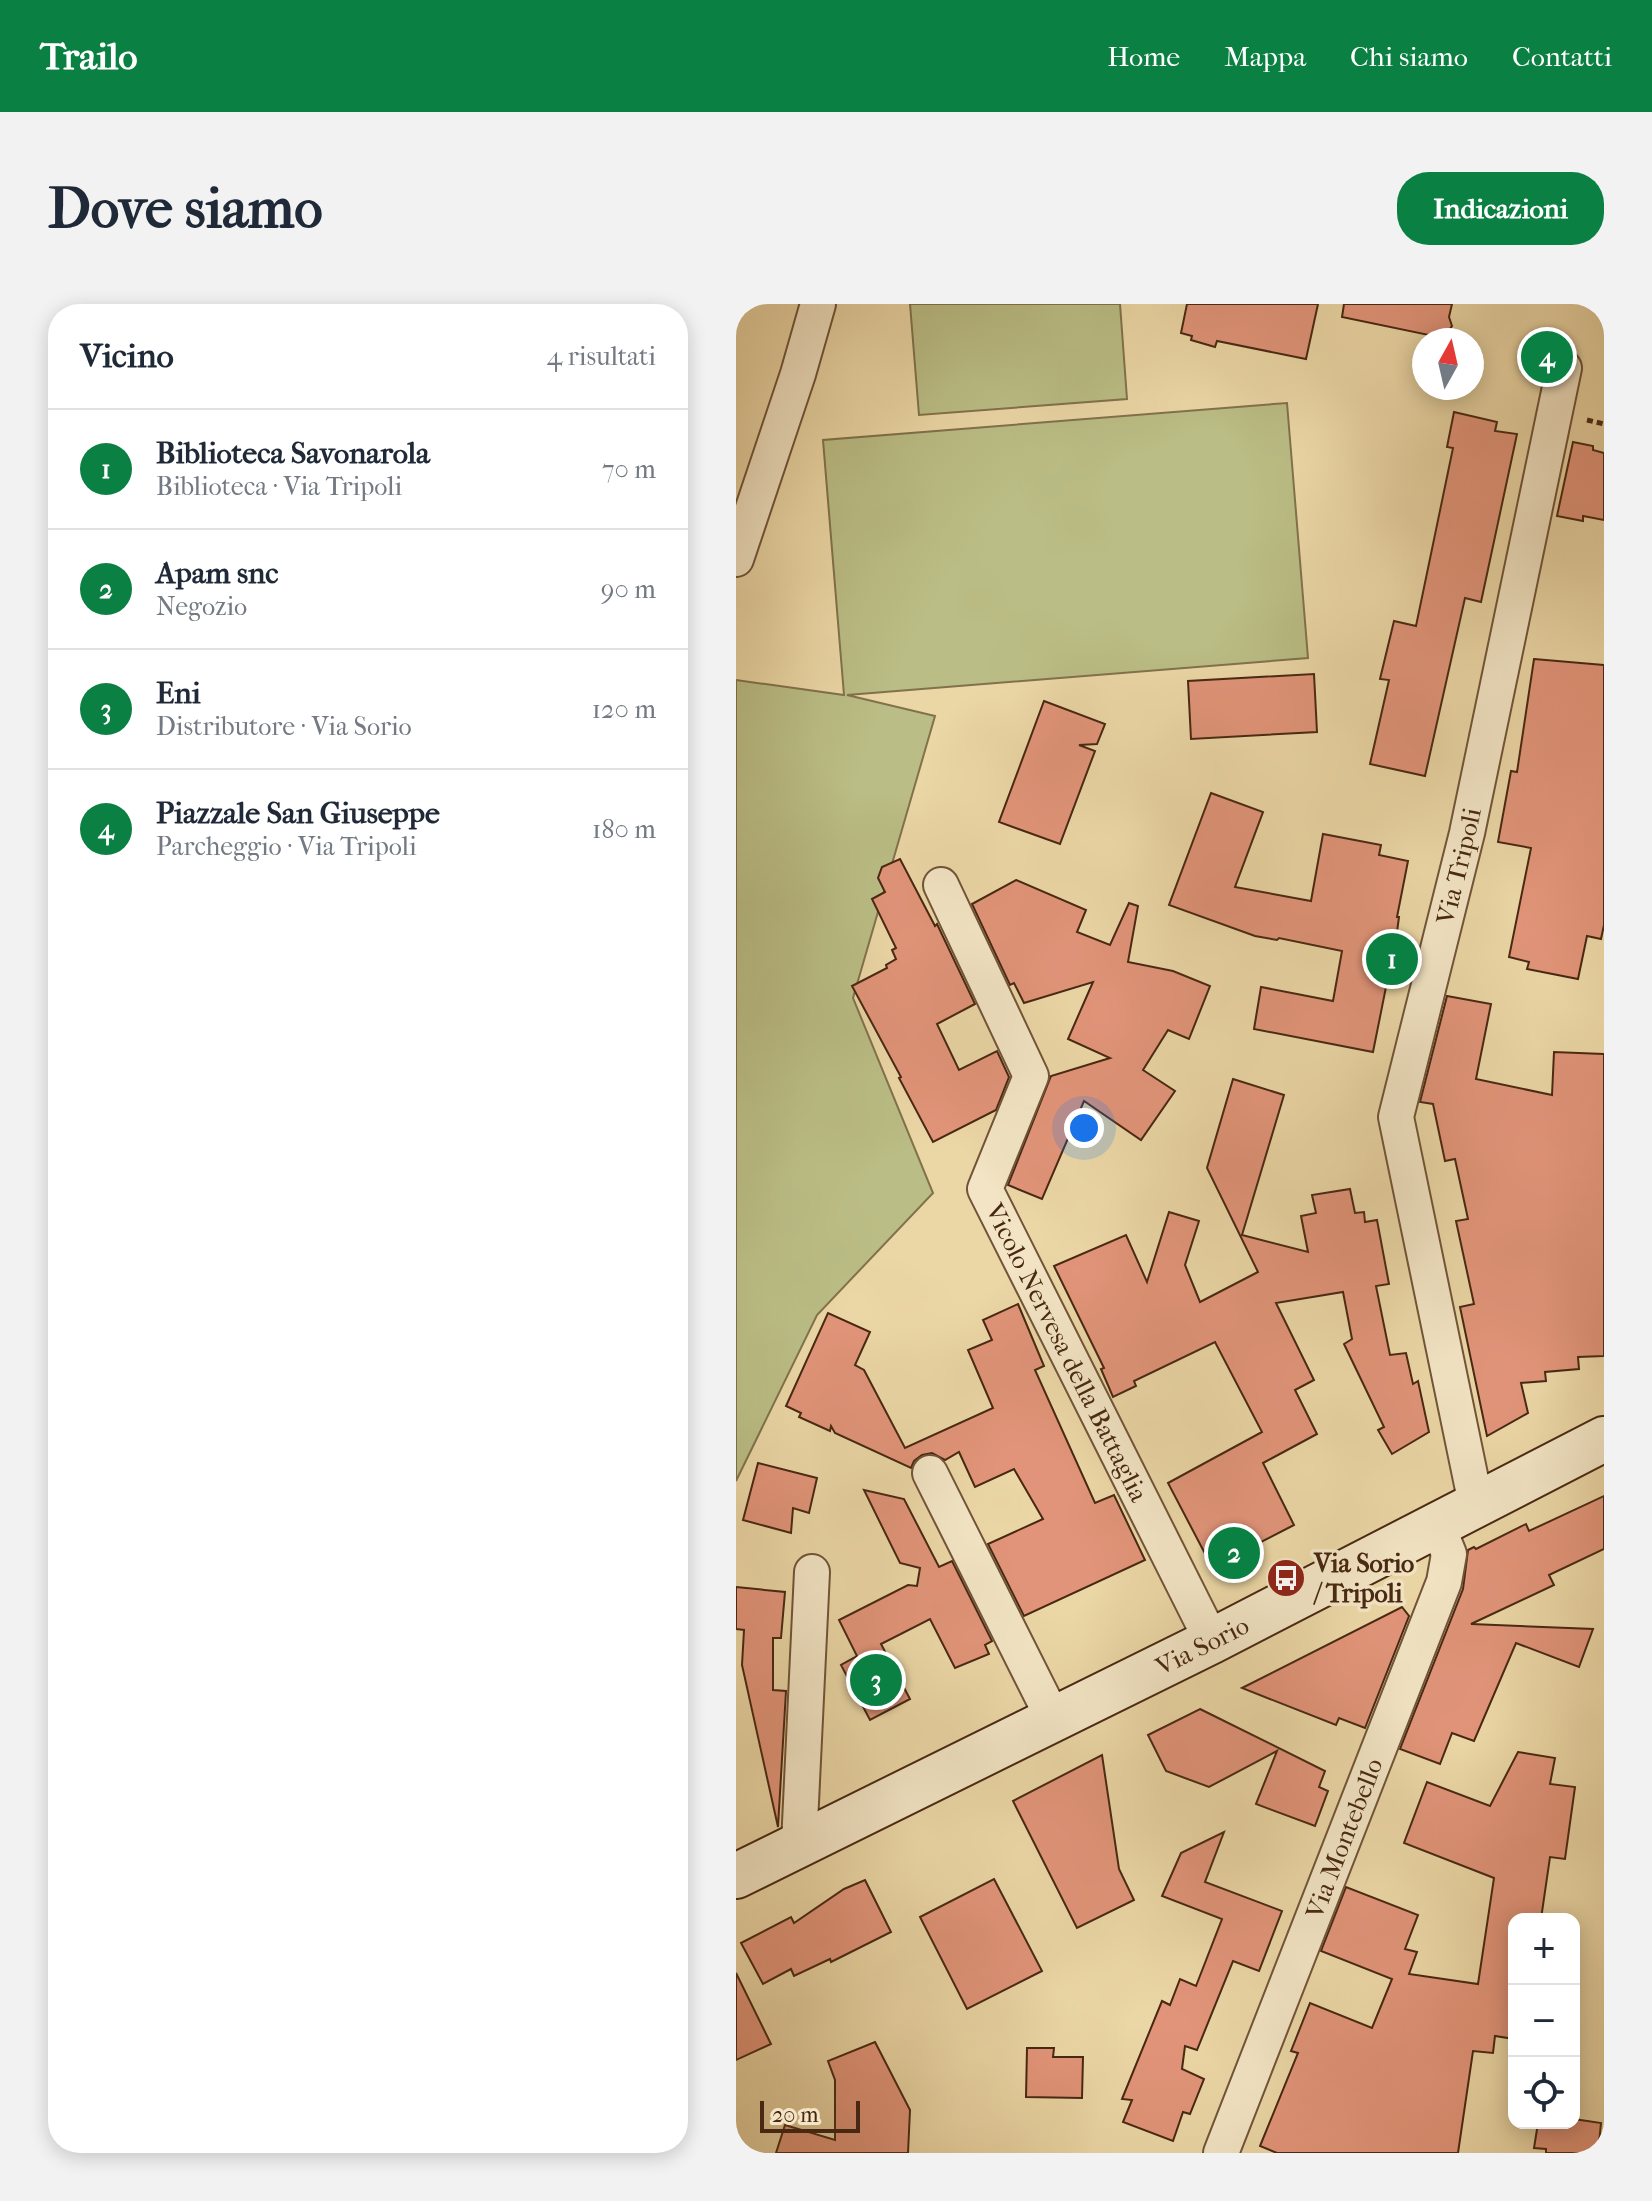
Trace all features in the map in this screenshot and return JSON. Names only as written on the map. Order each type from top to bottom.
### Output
[{"type":"main road","name":"Via Sorio","points":[[736,1876],[1212,1641],[1604,1439]]},
{"type":"street","points":[[736,559],[818,304]]},
{"type":"street","name":"Via Tripoli","points":[[1476,1504],[1396,1117],[1467,833],[1564,368]]},
{"type":"street","name":"Vicolo Nervesa della Battaglia","points":[[941,885],[1031,1076],[985,1189],[1212,1641]]},
{"type":"street","points":[[930,1473],[1054,1720]]},
{"type":"street","name":"Via Montebello","points":[[1221,2153],[1444,1582],[1449,1554],[1437,1524]]},
{"type":"street","points":[[799,1844],[812,1572]]},
{"type":"green space","points":[[910,304],[1120,304],[1127,399],[919,415]]},
{"type":"green space","points":[[1287,403],[1308,658],[847,695],[935,716],[853,998],[933,1193],[817,1315],[736,1481],[736,680],[844,695],[823,440]]},
{"type":"building","points":[[1187,304],[1318,304],[1306,359],[1217,341],[1215,347],[1191,340],[1192,336],[1181,333]]},
{"type":"building","points":[[1344,304],[1452,304],[1450,328],[1412,328],[1412,332],[1342,317]]},
{"type":"building","points":[[1454,412],[1497,422],[1495,431],[1517,434],[1481,602],[1465,598],[1425,776],[1370,764],[1389,680],[1380,679],[1394,621],[1416,626],[1453,448],[1447,447]]},
{"type":"building","points":[[1573,442],[1593,446],[1593,450],[1604,453],[1604,520],[1583,516],[1583,521],[1557,516]]},
{"type":"building","points":[[1534,659],[1604,665],[1604,925],[1601,939],[1587,936],[1578,979],[1527,969],[1529,962],[1509,957],[1531,848],[1498,842],[1511,771],[1517,772]]},
{"type":"building","points":[[1314,674],[1317,732],[1191,739],[1188,681]]},
{"type":"building","points":[[1044,701],[1105,724],[1097,744],[1079,745],[1095,751],[1060,844],[999,822]]},
{"type":"building","points":[[1211,793],[1263,812],[1235,887],[1311,901],[1323,834],[1381,845],[1379,855],[1408,861],[1373,1052],[1254,1029],[1261,987],[1333,1001],[1342,951],[1255,936],[1169,905]]},
{"type":"building","points":[[900,859],[935,926],[937,924],[975,1004],[937,1024],[959,1070],[997,1051],[1009,1077],[996,1110],[933,1142],[852,986],[887,968],[886,965],[896,959],[892,950],[896,948],[872,899],[885,892],[878,878],[882,867]]},
{"type":"building","points":[[1016,880],[1086,910],[1077,932],[1110,945],[1129,903],[1138,906],[1128,962],[1173,971],[1210,986],[1189,1039],[1168,1030],[1143,1070],[1175,1091],[1141,1140],[1084,1101],[1042,1199],[1008,1185],[1051,1076],[1110,1058],[1068,1039],[1093,982],[1024,1003],[1014,983],[1010,985],[972,904]]},
{"type":"building","points":[[1447,996],[1491,1004],[1476,1079],[1552,1095],[1554,1052],[1604,1054],[1604,1356],[1578,1357],[1579,1369],[1545,1372],[1546,1381],[1521,1383],[1528,1413],[1487,1436],[1460,1307],[1474,1304],[1456,1221],[1468,1219],[1455,1159],[1445,1161],[1433,1104],[1420,1102]]},
{"type":"building","points":[[1233,1079],[1284,1095],[1242,1235],[1308,1252],[1301,1216],[1316,1213],[1312,1195],[1350,1189],[1355,1213],[1364,1212],[1365,1222],[1377,1220],[1389,1284],[1376,1286],[1390,1355],[1406,1353],[1413,1384],[1418,1381],[1429,1432],[1392,1454],[1378,1430],[1384,1427],[1344,1344],[1352,1339],[1343,1292],[1276,1303],[1314,1380],[1295,1390],[1317,1434],[1263,1463],[1294,1525],[1212,1567],[1168,1483],[1262,1432],[1215,1342],[1134,1381],[1136,1386],[1113,1397],[1101,1369],[1104,1368],[1054,1266],[1126,1235],[1147,1282],[1169,1212],[1199,1221],[1185,1265],[1200,1302],[1258,1272],[1207,1168]]},
{"type":"building","points":[[1018,1304],[1044,1366],[1035,1370],[1095,1503],[1114,1495],[1145,1560],[1024,1616],[988,1544],[1043,1519],[1014,1469],[975,1487],[959,1452],[945,1460],[932,1453],[922,1455],[911,1468],[835,1433],[831,1426],[830,1431],[799,1417],[801,1413],[786,1406],[828,1313],[870,1332],[855,1365],[864,1370],[905,1448],[993,1408],[968,1350],[992,1340],[983,1320]]},
{"type":"building","points":[[758,1463],[817,1478],[809,1513],[793,1508],[791,1533],[743,1520]]},
{"type":"building","points":[[864,1490],[904,1499],[939,1567],[952,1561],[992,1641],[985,1645],[989,1654],[955,1668],[930,1619],[881,1644],[910,1699],[870,1720],[841,1665],[857,1656],[839,1620],[908,1585],[917,1586],[920,1568],[900,1563]]},
{"type":"building","points":[[1604,1496],[1604,1549],[1549,1575],[1554,1585],[1471,1624],[1593,1629],[1579,1667],[1516,1643],[1474,1741],[1452,1733],[1440,1764],[1400,1749],[1463,1589],[1468,1550],[1526,1524],[1529,1531]]},
{"type":"building","points":[[736,1587],[785,1592],[781,1638],[773,1638],[773,1690],[786,1691],[778,1827],[742,1665],[744,1630],[736,1629]]},
{"type":"building","points":[[1402,1607],[1409,1616],[1365,1728],[1339,1718],[1336,1725],[1242,1688]]},
{"type":"building","points":[[1200,1709],[1325,1771],[1319,1787],[1328,1791],[1315,1826],[1256,1804],[1277,1751],[1209,1787],[1166,1771],[1148,1735]]},
{"type":"building","points":[[1518,1752],[1555,1758],[1550,1784],[1575,1787],[1565,1859],[1550,1857],[1542,1913],[1508,1913],[1508,2038],[1495,2036],[1493,2053],[1473,2051],[1458,2153],[1277,2153],[1260,2146],[1298,2053],[1291,2051],[1310,2003],[1372,2028],[1392,1979],[1321,1951],[1346,1887],[1418,1915],[1405,1949],[1417,1952],[1409,1974],[1478,1984],[1494,1878],[1404,1843],[1427,1782],[1490,1806]]},
{"type":"building","points":[[1102,1755],[1119,1869],[1134,1900],[1077,1928],[1013,1801]]},
{"type":"building","points":[[1224,1832],[1205,1882],[1282,1911],[1259,1971],[1233,1961],[1197,2050],[1185,2046],[1182,2069],[1204,2079],[1190,2114],[1183,2112],[1173,2141],[1123,2122],[1132,2100],[1122,2099],[1162,2001],[1170,2005],[1180,1979],[1196,1986],[1222,1919],[1162,1896],[1181,1853]]},
{"type":"building","points":[[994,1879],[1042,1971],[967,2009],[920,1917]]},
{"type":"building","points":[[865,1880],[891,1932],[831,1962],[830,1959],[794,1976],[791,1969],[763,1984],[741,1943],[791,1917],[794,1923],[844,1889]]},
{"type":"building","points":[[736,1973],[771,2044],[736,2060]]},
{"type":"building","points":[[875,2042],[910,2110],[908,2153],[776,2153],[785,2125],[835,2140],[835,2080],[828,2061]]},
{"type":"building","points":[[1027,2048],[1054,2048],[1053,2057],[1083,2057],[1082,2098],[1026,2097]]},
{"type":"building","points":[[1580,2120],[1601,2123],[1598,2153],[1546,2153],[1546,2149],[1534,2148],[1537,2129],[1580,2129]]},
{"type":"place","name":"Piazzale San Giuseppe","points":[[1547,357]]},
{"type":"place","name":"Biblioteca Savonarola","points":[[1392,959]]},
{"type":"place","name":"Apam snc","points":[[1234,1553]]},
{"type":"place","name":"Via Sorio / Tripoli","points":[[1286,1578]]},
{"type":"place","name":"Eni","points":[[876,1680]]}]
